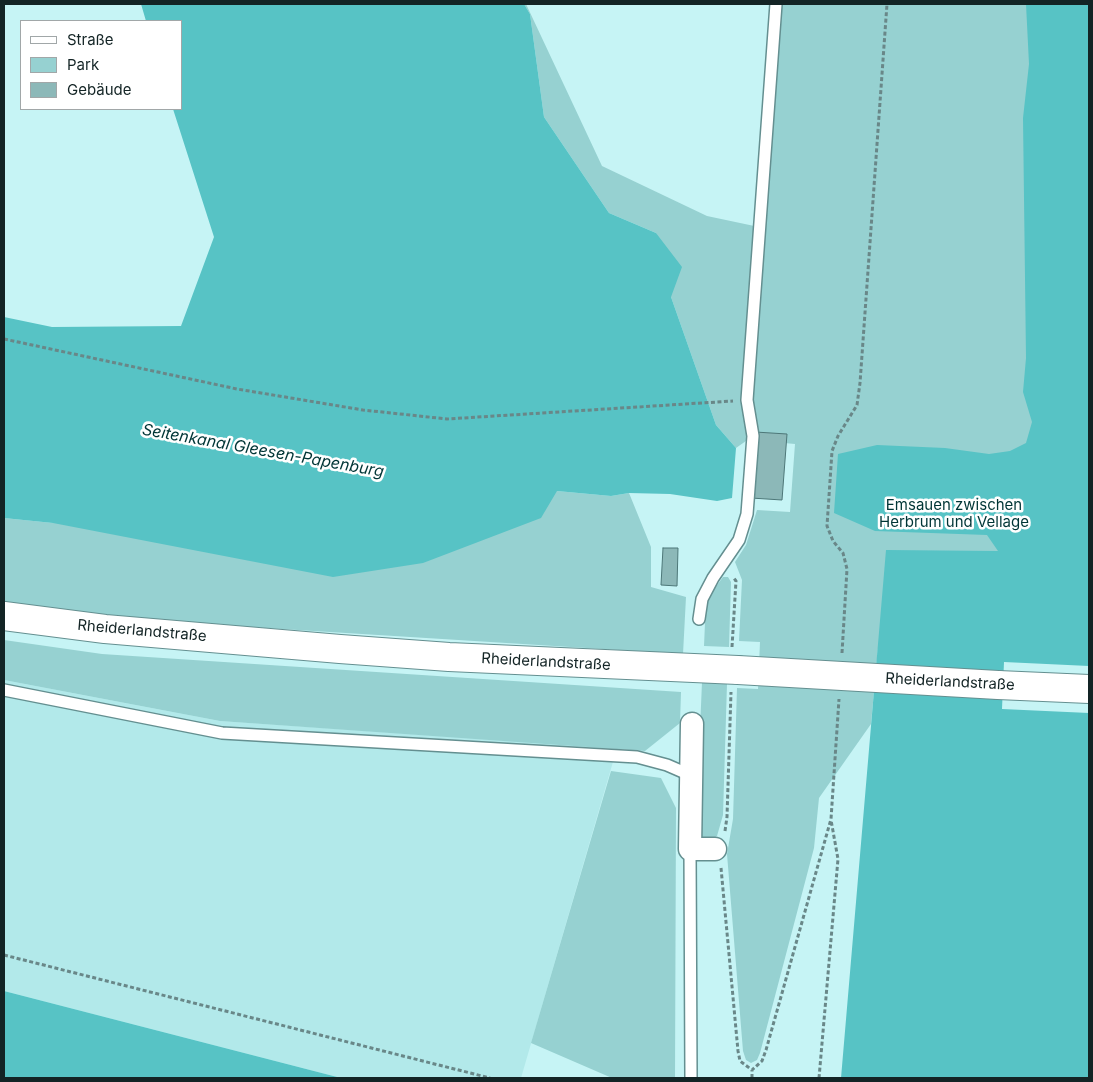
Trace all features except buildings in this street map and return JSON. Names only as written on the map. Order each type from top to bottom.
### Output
[{"type":"main road","name":"Rheiderlandstraße","points":[[4,616],[105,629],[380,652],[734,677],[1089,689]]},
{"type":"street","points":[[692,724],[690,849],[715,849]]},
{"type":"lane","points":[[699,619],[702,599],[713,578],[739,540],[747,514],[753,436],[747,400],[776,4]]},
{"type":"lane","points":[[4,690],[222,733],[637,757],[667,765],[690,775]]},
{"type":"lane","points":[[690,849],[691,1078]]},
{"type":"path","points":[[841,655],[847,568],[843,553],[833,541],[827,526],[832,451],[838,436],[857,406],[860,383],[887,4]]},
{"type":"path","points":[[4,339],[237,389],[363,410],[447,419],[747,400]]},
{"type":"path","points":[[724,564],[736,581],[734,677],[727,817],[724,837],[715,849],[720,863],[738,1051],[740,1061],[752,1070]]},
{"type":"path","points":[[752,1078],[752,1070],[762,1061],[766,1050],[831,819],[839,694]]},
{"type":"path","points":[[819,1078],[838,859],[831,819]]},
{"type":"path","points":[[4,955],[490,1078]]},
{"type":"shaded area","points":[[141,4],[524,4],[530,14],[544,117],[609,213],[656,233],[682,267],[671,297],[716,425],[736,448],[732,498],[717,501],[670,494],[629,493],[611,496],[557,491],[541,518],[423,563],[333,577],[53,523],[4,518],[4,317],[52,327],[181,326],[214,237],[173,110],[182,110],[182,20],[146,20]]},
{"type":"shaded area","points":[[1026,4],[1089,4],[1089,1078],[841,1078],[886,550],[998,551],[987,535],[875,531],[834,513],[838,454],[877,445],[945,448],[989,454],[1010,451],[1026,443],[1032,422],[1023,392],[1026,358],[1023,118],[1029,64]]},
{"type":"shaded area","points":[[4,680],[220,721],[617,748],[521,1078],[341,1078],[4,991]]},
{"type":"shaded area","points":[[4,991],[341,1078],[4,1078]]},
{"type":"green space","name":"Emsauen zwischen Herbrum und Vellage","points":[[524,4],[526,4],[602,166],[707,216],[759,227],[776,4],[1089,4],[1089,654],[878,648],[871,724],[819,798],[814,848],[760,1053],[757,1060],[751,1063],[746,1060],[743,1051],[727,854],[733,819],[737,688],[758,689],[760,642],[739,641],[742,580],[735,562],[746,545],[757,510],[790,512],[795,444],[763,441],[753,436],[736,448],[716,425],[671,297],[656,233],[609,213],[544,117],[530,14]]},
{"type":"green space","points":[[557,491],[611,496],[629,493],[651,547],[651,587],[686,597],[683,654],[105,618],[4,603],[4,518],[53,523]]},
{"type":"green space","points":[[723,577],[728,577],[731,582],[729,647],[704,646],[706,600]]},
{"type":"green space","points":[[4,640],[102,654],[681,692],[680,723],[645,751],[220,721],[4,680]]},
{"type":"green space","points":[[702,682],[727,684],[723,815],[717,836],[711,840],[705,839],[698,834],[696,824]]},
{"type":"green space","points":[[611,771],[661,778],[676,808],[675,1078],[612,1078],[531,1043]]},
{"type":"pier","points":[[1004,662],[1089,666],[1089,713],[1002,709]]},
{"type":"water label","name":"Seitenkanal Gleesen-Papenburg","points":[[263,451]]}]
